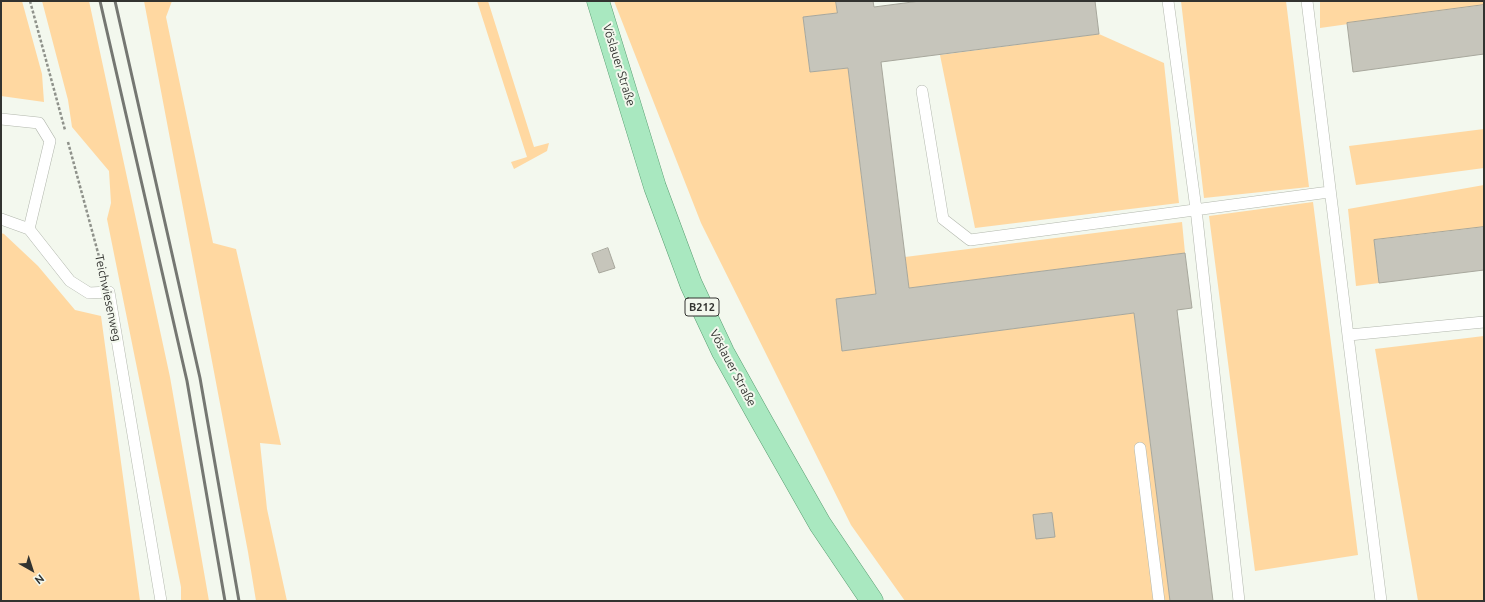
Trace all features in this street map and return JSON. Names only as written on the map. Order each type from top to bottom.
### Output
[{"type":"main road","name":"Vöslauer Straße","points":[[598,1],[655,187],[691,284],[723,352],[820,524],[872,601]]},
{"type":"lane","points":[[1168,1],[1196,209],[1239,601]]},
{"type":"lane","points":[[1307,1],[1329,192],[1349,335],[1381,601]]},
{"type":"lane","points":[[922,91],[943,219],[970,240],[1329,192]]},
{"type":"lane","points":[[1,119],[39,123],[50,142],[29,228]]},
{"type":"lane","points":[[1,219],[29,228],[70,281],[89,293],[109,292]]},
{"type":"lane","name":"Teichwiesenweg","points":[[109,292],[161,601]]},
{"type":"lane","points":[[1349,335],[1484,322]]},
{"type":"lane","points":[[1140,448],[1159,601]]},
{"type":"path","name":"Teichwiesenweg","points":[[30,1],[109,292]]},
{"type":"shaded area","points":[[1,1],[22,1],[42,74],[44,102],[1,96]]},
{"type":"shaded area","points":[[42,1],[89,1],[170,377],[209,601],[181,601],[181,587],[107,219],[111,203],[109,171],[72,127],[68,100]]},
{"type":"shaded area","points":[[144,1],[172,1],[166,17],[213,243],[236,249],[281,445],[260,443],[267,509],[287,601],[256,601]]},
{"type":"shaded area","points":[[477,1],[488,1],[534,147],[549,143],[547,151],[514,169],[511,162],[527,157]]},
{"type":"shaded area","points":[[614,1],[836,1],[837,13],[803,17],[810,72],[848,68],[876,294],[836,299],[842,351],[1134,313],[1170,601],[905,601],[851,525],[701,223]]},
{"type":"shaded area","points":[[1181,1],[1286,1],[1309,187],[1204,198]]},
{"type":"shaded area","points":[[1320,1],[1484,1],[1484,5],[1320,28]]},
{"type":"shaded area","points":[[1099,34],[1164,63],[1179,203],[975,228],[940,55]]},
{"type":"shaded area","points":[[1484,129],[1484,168],[1356,185],[1349,146]]},
{"type":"shaded area","points":[[1484,185],[1484,227],[1374,240],[1379,283],[1356,286],[1348,209]]},
{"type":"shaded area","points":[[1313,202],[1358,555],[1255,571],[1209,216]]},
{"type":"shaded area","points":[[1182,222],[1185,253],[909,288],[905,257]]},
{"type":"shaded area","points":[[1,233],[4,234],[38,266],[75,310],[101,316],[140,601],[1,601]]},
{"type":"shaded area","points":[[1484,336],[1484,601],[1418,601],[1375,349]]},
{"type":"building","points":[[836,1],[873,1],[874,7],[920,1],[1095,1],[1099,34],[881,62],[909,288],[1185,253],[1192,308],[1177,310],[1213,601],[1170,601],[1134,313],[842,351],[836,299],[876,294],[848,68],[810,72],[803,17],[837,13]]},
{"type":"building","points":[[1484,5],[1484,54],[1353,72],[1347,23]]},
{"type":"building","points":[[1484,227],[1484,270],[1379,283],[1374,240]]},
{"type":"building","points":[[608,248],[615,268],[599,273],[592,254]]},
{"type":"building","points":[[1052,513],[1055,537],[1036,539],[1033,515]]},
{"type":"railway","points":[[100,1],[187,381],[225,601]]},
{"type":"railway","points":[[115,1],[200,378],[239,601]]}]
